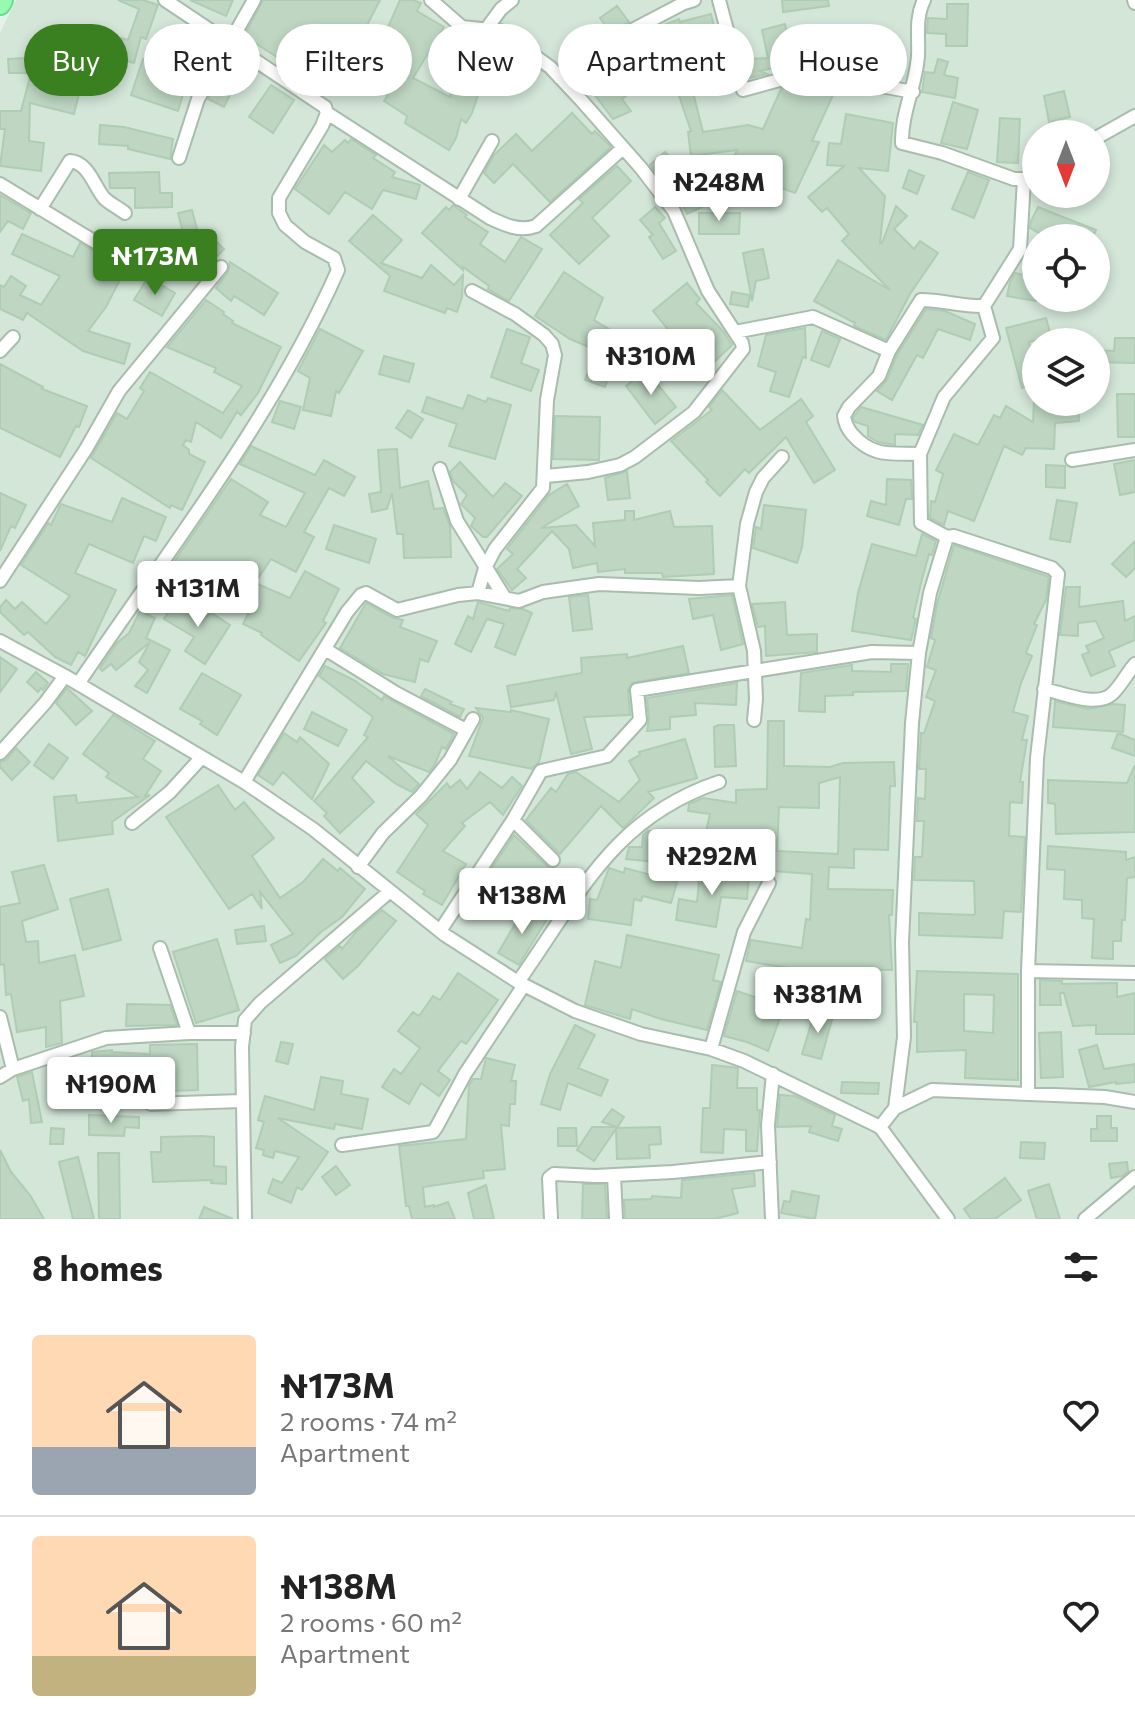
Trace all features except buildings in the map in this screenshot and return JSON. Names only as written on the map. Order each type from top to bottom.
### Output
[{"type":"street","points":[[165,0],[203,24]]},
{"type":"street","points":[[241,24],[254,0]]},
{"type":"street","points":[[431,0],[459,24]]},
{"type":"street","points":[[490,24],[512,0]]},
{"type":"street","points":[[644,24],[694,0]]},
{"type":"street","points":[[719,0],[743,90],[794,76],[817,74],[913,92]]},
{"type":"street","points":[[924,0],[919,11],[913,92],[902,143],[942,153],[1014,179],[1022,178]]},
{"type":"street","points":[[542,61],[558,76]]},
{"type":"street","points":[[260,62],[325,107],[327,113],[459,199],[507,226],[527,230],[536,226],[623,148]]},
{"type":"street","points":[[179,158],[200,96]]},
{"type":"street","points":[[546,476],[620,465],[694,412],[743,349],[708,291],[674,211],[576,96]]},
{"type":"street","points":[[78,684],[225,472],[289,369],[338,270],[334,258],[295,234],[285,225],[279,213],[279,198],[327,113]]},
{"type":"street","points":[[1110,130],[1135,116]]},
{"type":"street","points":[[459,199],[492,141]]},
{"type":"street","points":[[40,209],[70,161],[77,161],[105,199],[125,213]]},
{"type":"street","points":[[0,184],[133,265],[142,263],[151,254]]},
{"type":"street","points":[[1026,208],[1020,249],[984,306],[993,338],[944,397],[920,454],[921,523],[947,537],[954,536],[1004,552],[1052,568],[1058,574],[1037,758],[1028,971],[1028,1094]]},
{"type":"street","points":[[0,581],[86,449],[119,391],[221,267]]},
{"type":"street","points":[[458,595],[485,568],[510,528],[543,488],[546,476],[547,400],[555,355],[552,344],[544,335],[515,314],[472,291]]},
{"type":"street","points":[[920,454],[867,449],[844,422],[849,407],[879,376],[889,351],[921,300],[940,300],[969,307],[984,306]]},
{"type":"street","points":[[735,332],[813,317],[889,351]]},
{"type":"street","points":[[0,351],[13,337]]},
{"type":"street","points":[[1072,460],[1135,450]]},
{"type":"street","points":[[754,720],[754,651],[739,586],[747,524],[756,492],[763,478],[782,457]]},
{"type":"street","points":[[440,469],[457,521],[505,598]]},
{"type":"street","points":[[895,1108],[904,1037],[902,942],[907,808],[919,653],[930,593],[947,537]]},
{"type":"street","points":[[478,593],[485,568]]},
{"type":"street","points":[[244,782],[347,612],[361,595],[369,593],[397,610],[458,595],[478,593],[519,601],[543,592],[599,584],[699,588],[739,586]]},
{"type":"street","points":[[0,641],[244,782],[313,829],[440,931],[521,984],[575,1011],[618,1027],[711,1049],[773,1074],[880,1127],[948,1219]]},
{"type":"street","points":[[325,649],[396,693],[470,725],[450,760],[421,796],[383,833],[358,867]]},
{"type":"street","points":[[440,931],[513,820],[541,771],[607,756],[640,720],[637,690],[872,652],[919,653]]},
{"type":"street","points":[[1044,689],[1089,699],[1104,699],[1114,692],[1135,664]]},
{"type":"street","points":[[0,753],[65,676]]},
{"type":"street","points":[[132,823],[170,792],[202,757]]},
{"type":"street","points":[[342,1145],[433,1132],[465,1074],[590,875],[620,842],[653,814],[688,793],[719,782]]},
{"type":"street","points":[[513,820],[553,860]]},
{"type":"street","points":[[711,1049],[744,932],[769,883]]},
{"type":"street","points":[[245,1219],[242,1101],[245,1020],[260,1003],[389,892]]},
{"type":"street","points":[[160,948],[189,1033]]},
{"type":"street","points":[[1028,971],[1135,973]]},
{"type":"street","points":[[0,1017],[13,1069]]},
{"type":"street","points":[[0,1077],[13,1069],[106,1038],[244,1033]]},
{"type":"street","points":[[772,1219],[768,1125],[773,1074]]},
{"type":"street","points":[[880,1127],[895,1108],[932,1090],[1105,1097],[1135,1102]]},
{"type":"street","points":[[151,1104],[242,1101]]},
{"type":"street","points":[[551,1219],[549,1178],[554,1174],[614,1175],[770,1162]]},
{"type":"street","points":[[614,1175],[616,1219]]},
{"type":"street","points":[[1085,1219],[1135,1177]]},
{"type":"lane","points":[[155,572],[215,607]]},
{"type":"shaded area","points":[[16,0],[1135,0],[1135,1219],[0,1219],[0,33]]}]
